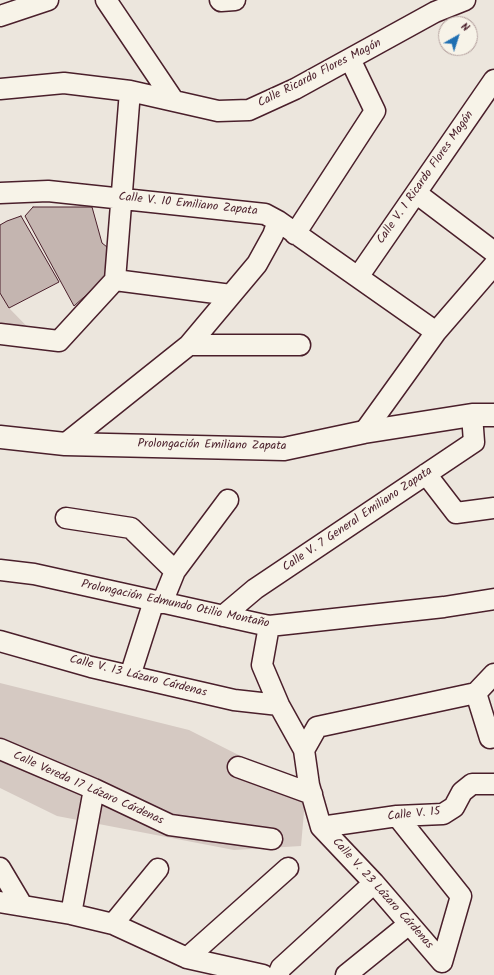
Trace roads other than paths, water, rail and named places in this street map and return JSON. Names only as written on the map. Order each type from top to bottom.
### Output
[{"type":"main road","name":"Prolongación Emiliano Zapata","points":[[0,437],[65,444],[284,449],[364,432],[472,415],[494,414]]},
{"type":"street","points":[[0,16],[48,0]]},
{"type":"street","points":[[107,0],[174,101]]},
{"type":"street","points":[[220,0],[235,0]]},
{"type":"street","name":"Calle Ricardo Flores Magón","points":[[0,89],[64,84],[130,91],[218,111],[249,110],[295,89],[435,12],[465,0]]},
{"type":"street","points":[[296,234],[375,111],[350,59]]},
{"type":"street","name":"Calle V. 1 Ricardo Flores Magón","points":[[358,277],[494,80]]},
{"type":"street","points":[[0,334],[58,341],[115,280],[130,91]]},
{"type":"street","name":"Calle V. 10 Emiliano Zapata","points":[[0,193],[48,191],[265,214],[436,332]]},
{"type":"street","points":[[416,193],[494,252]]},
{"type":"street","points":[[65,444],[189,345],[257,264],[273,235],[278,222]]},
{"type":"street","points":[[364,432],[436,332],[494,265]]},
{"type":"street","points":[[115,280],[230,295]]},
{"type":"street","points":[[189,345],[300,345]]},
{"type":"street","name":"Calle V. 7 General Emiliano Zapata","points":[[223,616],[255,589],[474,442],[472,415]]},
{"type":"street","points":[[426,474],[456,513],[494,508]]},
{"type":"street","points":[[130,676],[158,602],[175,571],[228,500]]},
{"type":"street","points":[[66,518],[131,528],[175,571]]},
{"type":"street","name":"Prolongación Edmundo Otilio Montaño","points":[[0,570],[34,574],[269,626],[444,607],[494,599]]},
{"type":"street","points":[[269,626],[262,665],[278,705],[304,750],[312,794],[321,827]]},
{"type":"street","name":"Calle V. 13 Lázaro Cárdenas","points":[[0,641],[130,676],[234,700],[278,705]]},
{"type":"street","points":[[304,750],[316,727],[476,693],[494,674]]},
{"type":"street","points":[[476,693],[490,738]]},
{"type":"street","name":"Calle Vereda 17 Lázaro Cárdenas","points":[[0,749],[94,789],[170,825],[272,839]]},
{"type":"street","points":[[238,767],[312,794]]},
{"type":"street","name":"Calle V. 15","points":[[321,827],[396,816],[444,814],[454,807],[462,792],[472,784],[494,784]]},
{"type":"street","points":[[71,914],[94,789]]},
{"type":"street","name":"Calle V. 23 Lázaro Cárdenas","points":[[321,827],[374,883],[442,962],[461,896],[396,816]]},
{"type":"street","points":[[0,868],[22,905]]},
{"type":"street","points":[[187,958],[288,868]]},
{"type":"street","points":[[113,924],[158,869]]},
{"type":"street","points":[[278,975],[281,968],[374,883]]},
{"type":"street","points":[[0,902],[71,914],[113,924],[187,958],[263,975]]},
{"type":"street","points":[[346,975],[409,924]]}]
